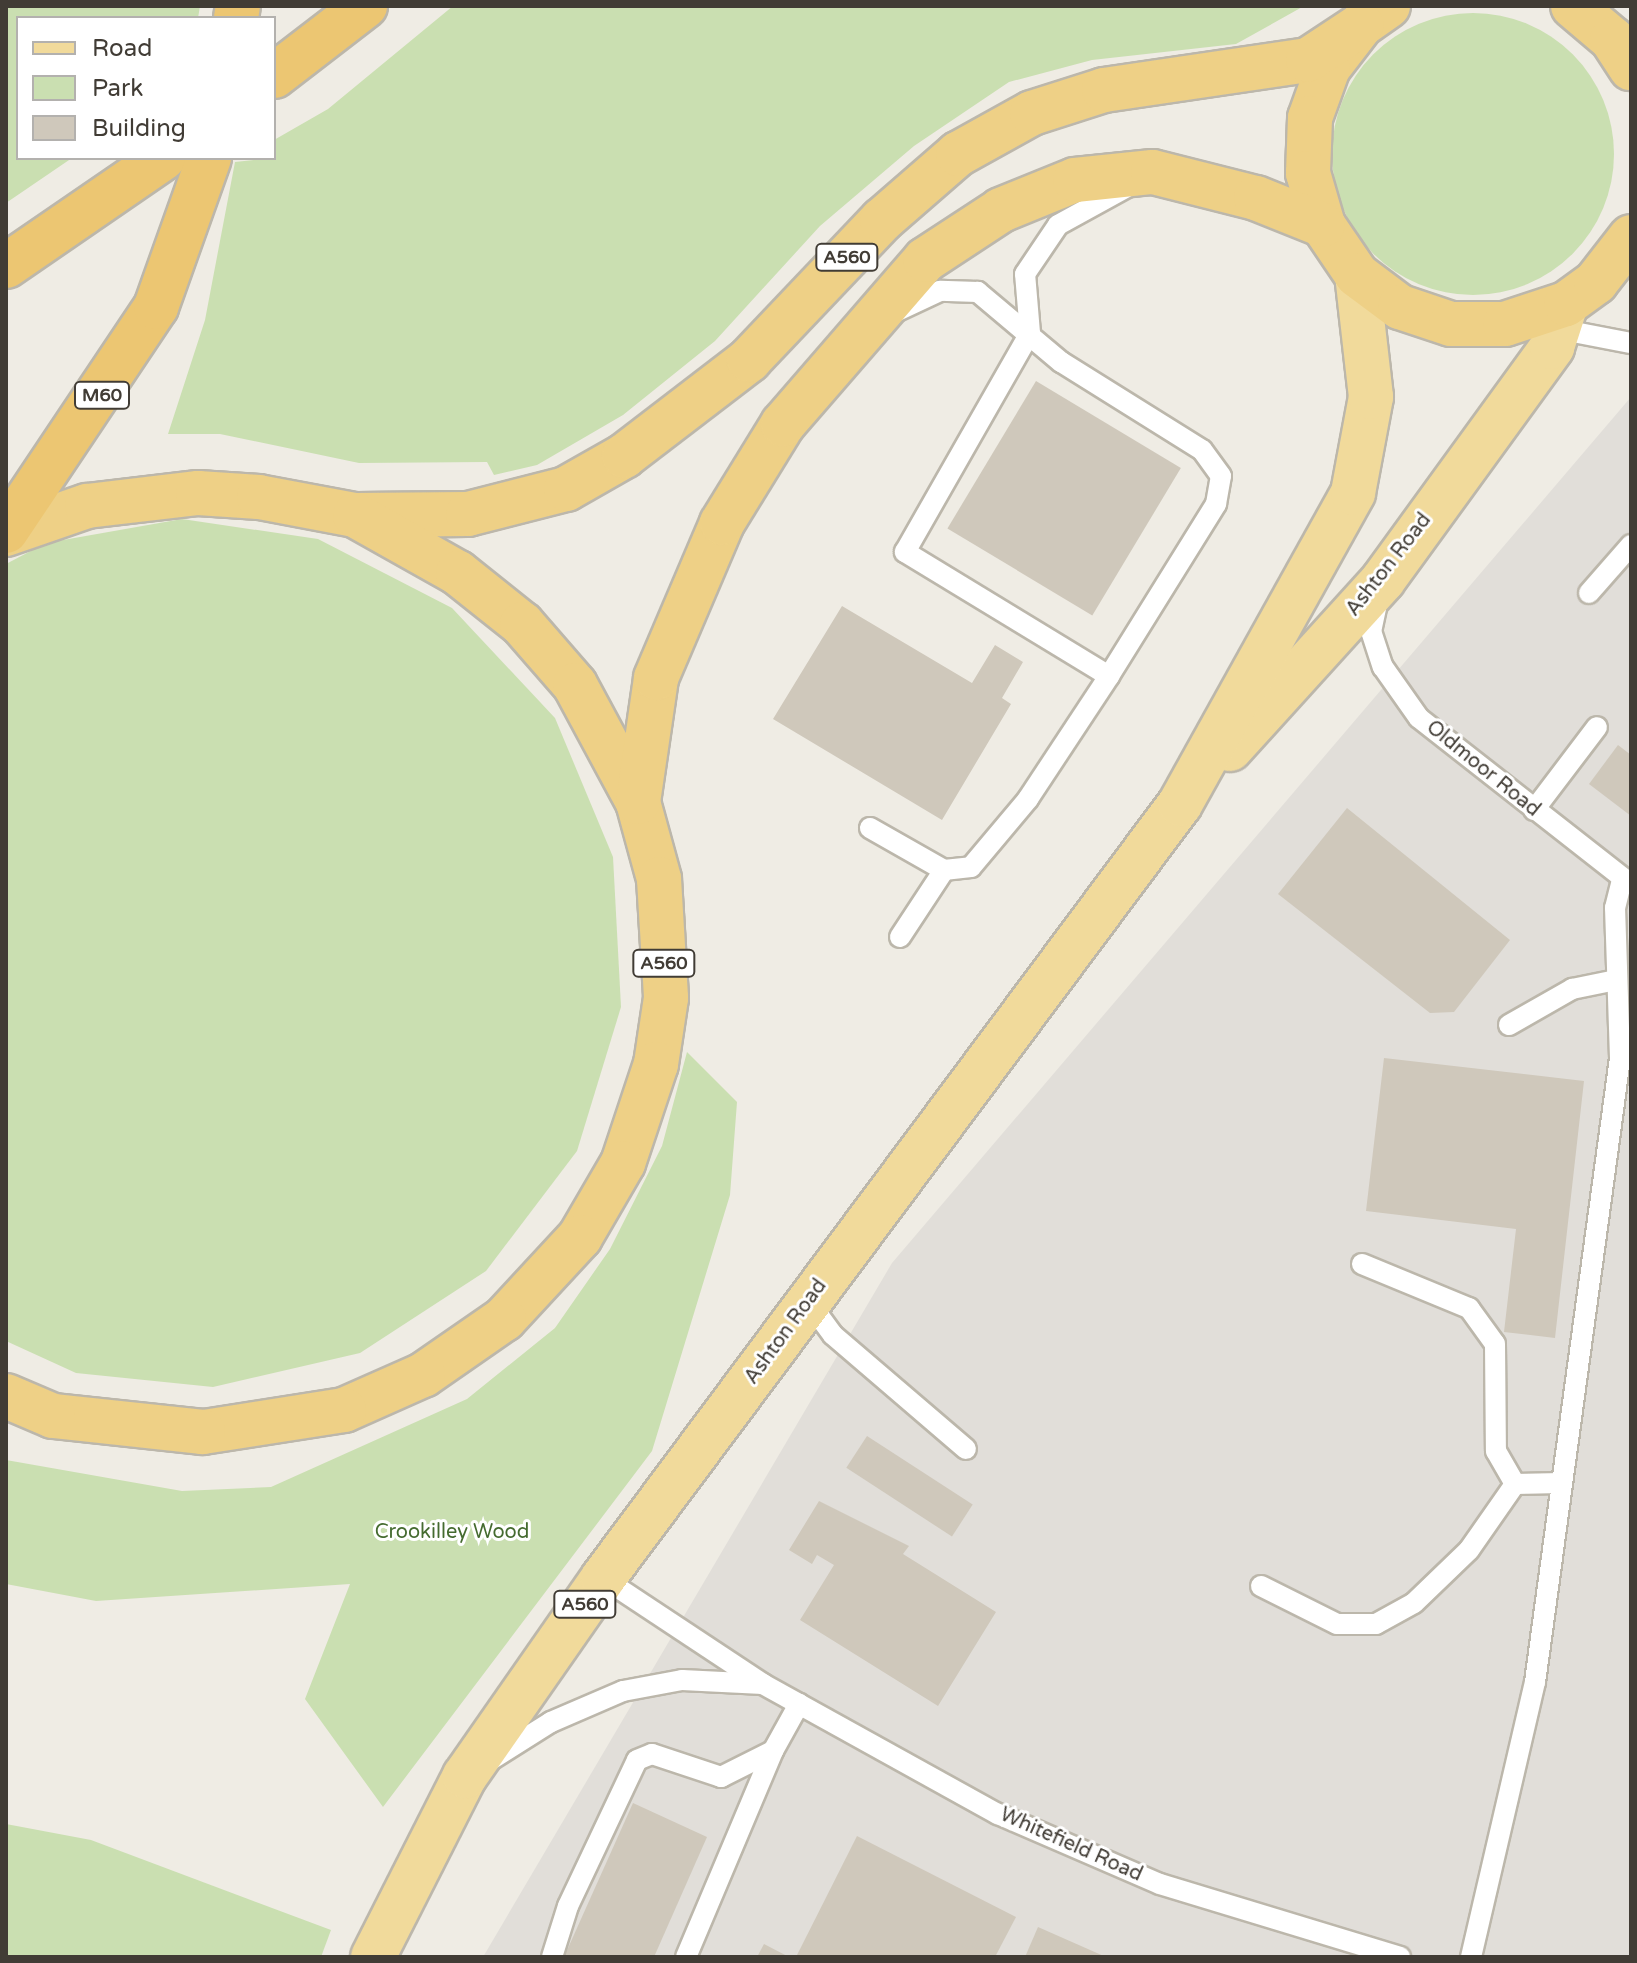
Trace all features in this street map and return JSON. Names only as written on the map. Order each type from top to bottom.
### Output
[{"type":"highway","points":[[276,74],[365,6]]},
{"type":"highway","points":[[1574,6],[1631,9]]},
{"type":"highway","points":[[1574,6],[1631,68]]},
{"type":"highway","name":"A560","points":[[1375,16],[1328,68],[1310,118],[1308,173],[1323,225],[1357,275],[1413,311],[1451,324],[1505,324],[1562,316],[1596,282],[1631,237]]},
{"type":"highway","name":"A560","points":[[6,532],[87,506],[198,493],[355,515],[468,514],[566,489],[624,456],[749,360],[882,220],[958,154],[1032,113],[1104,90],[1308,60],[1375,16]]},
{"type":"highway","points":[[6,266],[160,160]]},
{"type":"highway","name":"M60","points":[[6,532],[93,409],[156,307],[180,248],[208,160]]},
{"type":"highway","name":"A560","points":[[638,802],[656,678],[676,617],[783,424],[862,326],[925,260],[1001,210],[1075,180],[1153,172],[1256,198],[1323,225]]},
{"type":"highway","name":"A560","points":[[6,1396],[53,1416],[133,1428],[263,1428],[344,1410],[423,1375],[504,1319],[580,1237],[623,1163],[656,1064],[666,998],[659,879],[638,802],[575,685],[522,624],[458,573],[355,515]]},
{"type":"main road","name":"Ashton Road","points":[[1180,804],[1353,493],[1371,397],[1357,275]]},
{"type":"main road","name":"Ashton Road","points":[[373,1957],[465,1776],[603,1578],[1180,804],[1383,580],[1552,347],[1562,316]]},
{"type":"main road","name":"Ashton Road","points":[[390,1957],[415,1874]]},
{"type":"lane","points":[[1109,676],[905,552],[1030,333],[1025,274],[1058,225],[1153,172]]},
{"type":"lane","points":[[862,326],[940,291],[978,292],[1061,362],[1202,450],[1221,476],[1216,504],[1109,676],[1028,799],[971,867],[944,870],[870,828]]},
{"type":"lane","points":[[1562,316],[1631,343]]},
{"type":"lane","points":[[1589,593],[1631,545]]},
{"type":"lane","name":"Oldmoor Road","points":[[1383,580],[1371,631],[1383,667],[1419,718],[1626,882]]},
{"type":"lane","points":[[1534,810],[1597,727]]},
{"type":"lane","points":[[900,937],[944,870]]},
{"type":"lane","points":[[1471,1957],[1535,1682],[1620,1058],[1616,980],[1626,882]]},
{"type":"lane","points":[[1509,1025],[1572,989],[1616,980]]},
{"type":"lane","points":[[1362,1264],[1469,1308],[1495,1344],[1496,1451],[1515,1484]]},
{"type":"lane","points":[[808,1301],[833,1335],[966,1449]]},
{"type":"lane","points":[[1515,1484],[1561,1483]]},
{"type":"lane","points":[[1261,1586],[1337,1624],[1376,1624],[1414,1603],[1469,1550],[1515,1484]]},
{"type":"lane","name":"Whitefield Road","points":[[603,1578],[763,1684],[998,1814],[1160,1884],[1400,1957]]},
{"type":"lane","name":"Whitefield Road","points":[[465,1776],[551,1722],[623,1691],[682,1680],[763,1684]]},
{"type":"lane","points":[[686,1957],[773,1751],[799,1704]]},
{"type":"lane","points":[[552,1957],[568,1906],[637,1760],[652,1754],[721,1777],[773,1751]]},
{"type":"shaded area","points":[[1631,397],[1631,1957],[483,1957],[892,1263]]},
{"type":"green space","points":[[6,6],[200,6],[198,16],[16,16],[16,160],[69,160],[6,203]]},
{"type":"green space","points":[[453,6],[1304,6],[1236,44],[1092,60],[1009,82],[914,146],[820,226],[715,341],[623,415],[537,465],[494,475],[487,462],[359,463],[220,434],[168,434],[205,320],[235,162],[276,160],[276,139],[328,109]]},
{"type":"green space","points":[[1473,13],[1501,16],[1527,24],[1573,54],[1603,100],[1611,126],[1614,154],[1611,182],[1603,208],[1573,254],[1527,284],[1501,292],[1473,295],[1445,292],[1419,284],[1373,254],[1343,208],[1335,182],[1332,154],[1335,126],[1343,100],[1373,54],[1419,24],[1445,16]]},
{"type":"green space","points":[[182,519],[318,539],[452,608],[555,718],[613,857],[621,1007],[577,1151],[486,1271],[360,1353],[213,1387],[76,1373],[6,1341],[6,564],[46,543]]},
{"type":"green space","name":"Crookilley Wood","points":[[687,1052],[737,1102],[730,1195],[652,1451],[383,1807],[305,1699],[350,1584],[96,1601],[6,1584],[6,1460],[182,1491],[271,1487],[467,1399],[555,1328],[610,1249],[662,1146]]},
{"type":"green space","points":[[6,1824],[91,1840],[331,1930],[321,1957],[6,1957]]},
{"type":"building","points":[[1036,381],[1181,468],[1092,615],[947,528]]},
{"type":"building","points":[[842,606],[972,683],[995,645],[1023,662],[1002,698],[1011,704],[942,820],[773,719]]},
{"type":"building","points":[[1618,745],[1631,755],[1631,816],[1589,784]]},
{"type":"building","points":[[1347,808],[1510,940],[1454,1012],[1430,1013],[1278,894]]},
{"type":"building","points":[[1384,1058],[1584,1081],[1555,1338],[1504,1332],[1516,1229],[1366,1211]]},
{"type":"building","points":[[867,1436],[973,1505],[952,1536],[846,1468]]},
{"type":"building","points":[[819,1501],[909,1546],[903,1554],[996,1612],[938,1706],[800,1620],[834,1565],[817,1555],[812,1564],[789,1550]]},
{"type":"building","points":[[633,1803],[707,1837],[654,1957],[564,1957]]},
{"type":"building","points":[[857,1836],[1016,1917],[995,1957],[796,1957]]},
{"type":"building","points":[[1038,1927],[1106,1957],[1025,1957]]},
{"type":"building","points":[[764,1944],[789,1957],[757,1957]]}]
